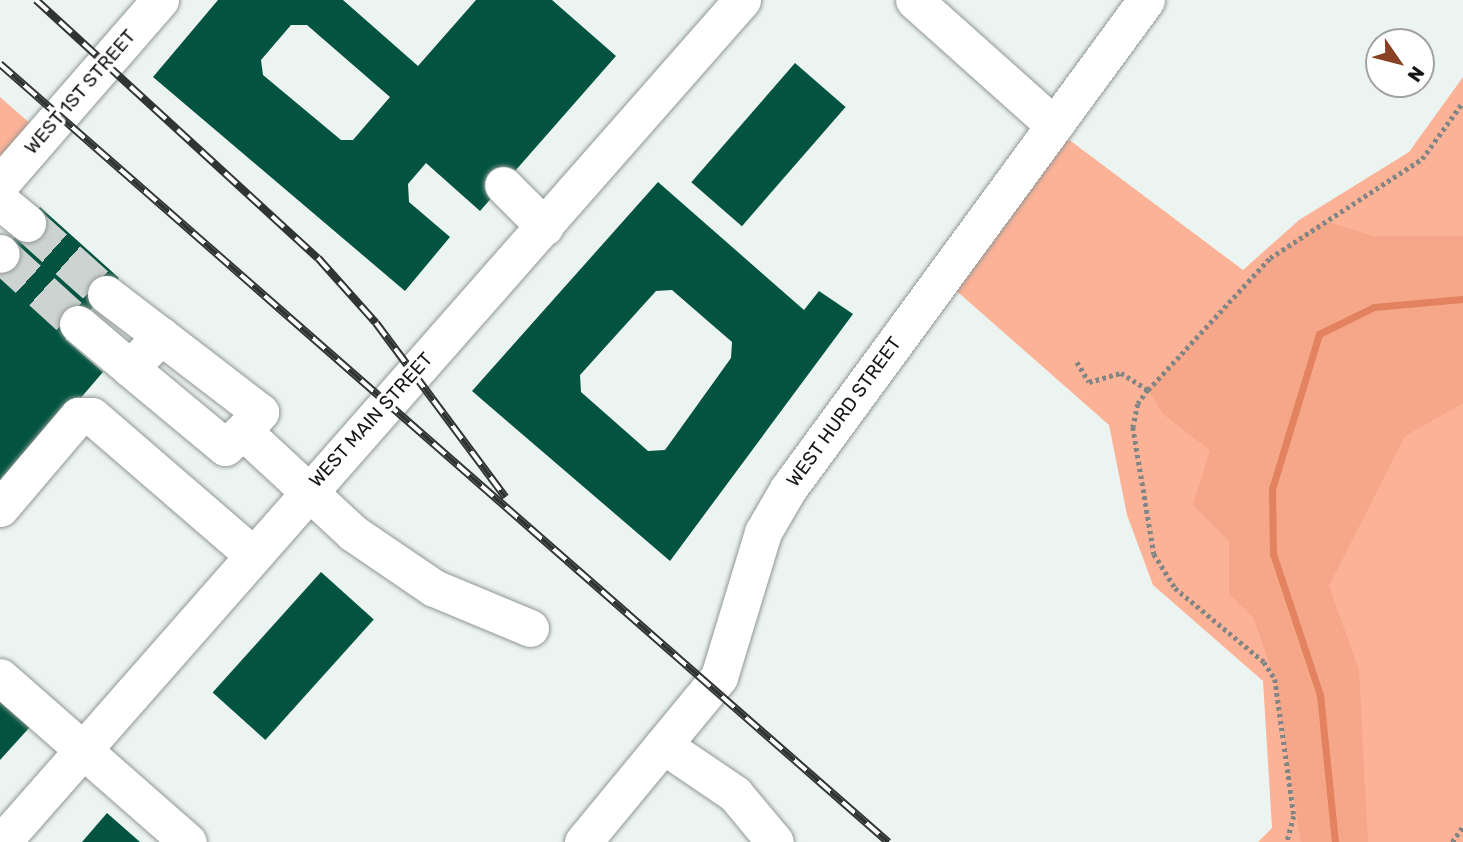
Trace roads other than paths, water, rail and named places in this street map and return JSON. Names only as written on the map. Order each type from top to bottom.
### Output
[{"type":"street","name":"WEST 1ST STREET","points":[[0,184],[160,0]]},
{"type":"street","name":"WEST MAIN STREET","points":[[2,842],[309,489],[545,227],[742,0]]},
{"type":"street","points":[[914,0],[1054,125]]},
{"type":"street","name":"WEST HURD STREET","points":[[583,842],[726,664],[763,532],[788,489],[1146,0]]},
{"type":"street","points":[[503,185],[545,227]]},
{"type":"street","points":[[78,324],[225,447],[260,412],[106,294]]},
{"type":"street","points":[[130,368],[161,336]]},
{"type":"street","points":[[0,508],[78,416],[92,416],[253,555]]},
{"type":"street","points":[[243,431],[389,561],[434,588],[530,628]]},
{"type":"street","points":[[0,677],[188,842]]},
{"type":"street","points":[[663,745],[735,794],[775,842]]},
{"type":"waterway","points":[[1335,842],[1320,695],[1273,554],[1272,489],[1319,334],[1374,307],[1463,299]]},
{"type":"tunnel","points":[[27,223],[106,294]]},
{"type":"tunnel","points":[[1,254],[78,324]]},
{"type":"railway","points":[[36,0],[318,258],[376,323],[505,497]]},
{"type":"railway","points":[[0,64],[888,842]]}]
